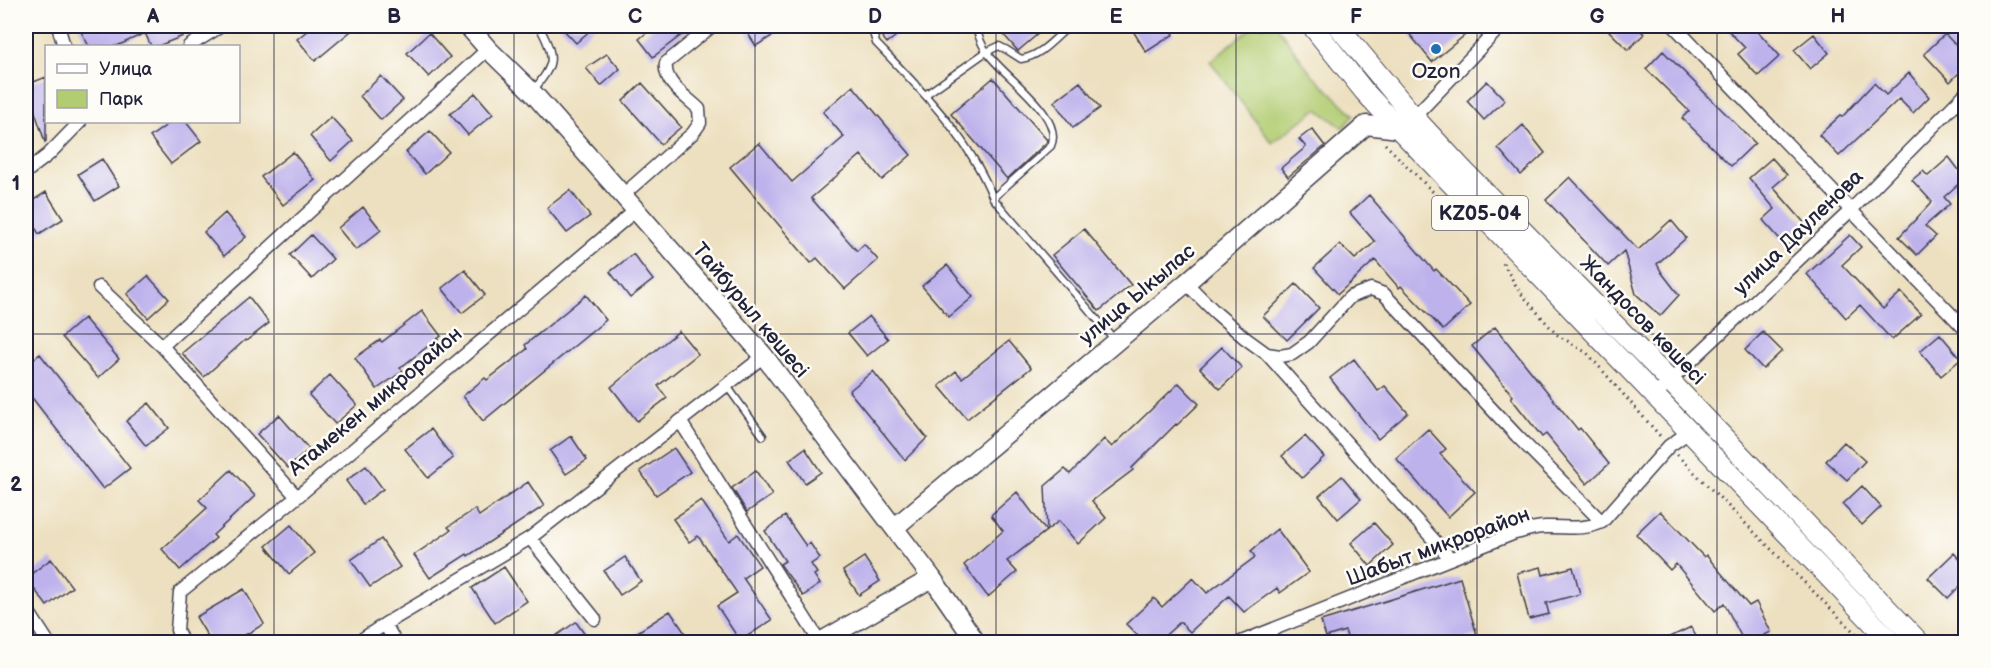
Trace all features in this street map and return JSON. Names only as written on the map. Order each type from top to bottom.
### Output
[{"type":"main road","name":"Жандосов көшесі","points":[[1312,26],[1364,91],[1407,123],[1462,170],[1669,380],[1919,642]]},
{"type":"main road","name":"Жандосов көшесі","points":[[1338,26],[1407,123],[1654,396],[1891,642]]},
{"type":"street","points":[[58,26],[58,33],[64,45]]},
{"type":"street","points":[[191,45],[221,26]]},
{"type":"street","name":"Тайбурыл көшесі","points":[[468,26],[532,92],[764,356],[932,578],[976,642]]},
{"type":"street","points":[[623,195],[693,133],[700,123],[699,109],[668,80],[665,72],[666,63],[712,26]]},
{"type":"street","points":[[1366,125],[1407,123],[1501,26]]},
{"type":"street","points":[[1674,26],[1965,330]]},
{"type":"street","points":[[162,346],[488,49]]},
{"type":"street","name":"улица Дауленова","points":[[1654,396],[1850,211],[1965,93]]},
{"type":"street","points":[[26,172],[48,155],[79,123]]},
{"type":"street","name":"улица Ыкылас","points":[[894,528],[1186,283],[1366,125]]},
{"type":"street","name":"Атамекен микрорайон","points":[[182,642],[177,630],[180,592],[297,497],[636,210]]},
{"type":"street","points":[[1186,283],[1215,312],[1267,354],[1450,558]]},
{"type":"street","points":[[99,287],[162,346],[297,497]]},
{"type":"street","points":[[1267,354],[1280,356],[1292,354],[1309,342],[1336,310],[1358,292],[1371,289],[1384,294],[1517,436],[1602,522],[1669,446],[1689,432]]},
{"type":"street","points":[[358,642],[530,538],[764,356]]},
{"type":"street","points":[[680,421],[820,642],[932,578]]},
{"type":"street","name":"Шабыт микрорайон","points":[[1241,642],[1515,533],[1543,526],[1571,529],[1591,527],[1602,522]]},
{"type":"street","points":[[530,538],[595,619]]},
{"type":"street","points":[[26,608],[48,642]]},
{"type":"street","points":[[385,624],[395,642]]},
{"type":"lane","points":[[873,26],[876,43],[946,118],[985,177],[993,198],[1116,342]]},
{"type":"lane","points":[[975,26],[986,51],[1044,113],[1052,128],[1054,139],[1051,146],[993,198]]},
{"type":"lane","points":[[925,95],[986,51],[999,46],[1021,59],[1029,58],[1037,55],[1069,26]]},
{"type":"lane","points":[[532,92],[550,69],[551,48],[541,30]]},
{"type":"lane","points":[[726,385],[763,436]]},
{"type":"path","points":[[1366,125],[1442,201]]},
{"type":"path","points":[[1501,260],[1519,291],[1556,333],[1587,353],[1669,446],[1864,642]]},
{"type":"green space","points":[[1254,26],[1277,26],[1309,71],[1354,115],[1343,128],[1317,109],[1272,143],[1210,61]]},
{"type":"building","points":[[78,26],[178,26],[183,36],[160,45],[151,45],[145,33],[119,45],[88,45]]},
{"type":"building","points":[[313,26],[357,26],[315,61],[297,39]]},
{"type":"building","points":[[560,26],[595,26],[576,43]]},
{"type":"building","points":[[655,26],[693,26],[653,57],[639,39]]},
{"type":"building","points":[[743,26],[788,26],[756,46]]},
{"type":"building","points":[[878,26],[909,26],[887,43],[878,32]]},
{"type":"building","points":[[996,26],[1047,26],[1018,51]]},
{"type":"building","points":[[1130,26],[1168,26],[1174,34],[1146,52]]},
{"type":"building","points":[[1403,26],[1476,26],[1432,62]]},
{"type":"building","points":[[1604,26],[1636,26],[1644,34],[1628,50]]},
{"type":"building","points":[[1724,26],[1753,26],[1780,56],[1758,76],[1738,54],[1745,48]]},
{"type":"building","points":[[429,33],[450,57],[429,77],[407,53]]},
{"type":"building","points":[[1814,34],[1829,53],[1810,69],[1794,50]]},
{"type":"building","points":[[1945,34],[1965,55],[1965,67],[1950,82],[1924,54]]},
{"type":"building","points":[[1663,51],[1755,143],[1731,166],[1682,118],[1689,111],[1646,69]]},
{"type":"building","points":[[607,54],[620,69],[601,86],[586,68]]},
{"type":"building","points":[[1909,73],[1929,97],[1913,113],[1899,99],[1839,156],[1819,135],[1840,116],[1842,117],[1874,83],[1886,95]]},
{"type":"building","points":[[381,76],[403,100],[381,120],[360,96]]},
{"type":"building","points":[[45,77],[45,142],[26,85]]},
{"type":"building","points":[[993,78],[1047,140],[1007,179],[951,114]]},
{"type":"building","points":[[1487,81],[1505,100],[1484,120],[1467,101]]},
{"type":"building","points":[[1080,82],[1100,108],[1073,128],[1054,102]]},
{"type":"building","points":[[642,83],[681,127],[661,144],[623,101]]},
{"type":"building","points":[[853,86],[911,155],[882,180],[861,155],[811,198],[857,251],[864,244],[878,260],[845,289],[817,258],[811,263],[730,167],[759,143],[792,182],[844,137],[823,112]]},
{"type":"building","points":[[475,93],[493,114],[468,135],[450,114]]},
{"type":"building","points":[[331,117],[353,141],[331,161],[310,136]]},
{"type":"building","points":[[170,123],[187,123],[201,141],[171,164],[150,137]]},
{"type":"building","points":[[1523,125],[1545,153],[1521,175],[1498,148]]},
{"type":"building","points":[[1312,129],[1325,146],[1288,177],[1281,168],[1306,147],[1299,139]]},
{"type":"building","points":[[430,131],[449,152],[425,174],[406,152]]},
{"type":"building","points":[[293,152],[315,180],[283,205],[261,177]]},
{"type":"building","points":[[1949,157],[1965,178],[1944,197],[1950,204],[1925,226],[1936,236],[1917,255],[1899,237],[1932,202],[1912,180],[1923,171],[1928,176]]},
{"type":"building","points":[[1772,158],[1787,175],[1773,187],[1808,227],[1786,246],[1763,220],[1775,209],[1749,178]]},
{"type":"building","points":[[102,159],[119,186],[95,201],[78,174]]},
{"type":"building","points":[[1570,177],[1638,250],[1671,220],[1686,238],[1657,264],[1679,295],[1660,316],[1636,294],[1624,251],[1608,266],[1546,200]]},
{"type":"building","points":[[570,190],[590,216],[567,233],[547,208]]},
{"type":"building","points":[[46,192],[63,219],[39,234],[26,213],[26,205]]},
{"type":"building","points":[[1369,195],[1434,271],[1436,269],[1470,305],[1443,330],[1401,286],[1399,288],[1375,260],[1338,294],[1314,268],[1340,244],[1355,259],[1375,242],[1350,213]]},
{"type":"building","points":[[363,207],[381,230],[356,250],[338,228]]},
{"type":"building","points":[[225,213],[246,237],[224,256],[204,232]]},
{"type":"building","points":[[1084,229],[1131,285],[1099,311],[1052,255]]},
{"type":"building","points":[[311,235],[333,259],[312,279],[290,255]]},
{"type":"building","points":[[1850,235],[1861,247],[1842,265],[1883,309],[1901,292],[1921,314],[1892,340],[1860,305],[1846,318],[1807,274]]},
{"type":"building","points":[[633,254],[653,280],[630,298],[610,272]]},
{"type":"building","points":[[947,265],[973,297],[949,317],[922,286]]},
{"type":"building","points":[[465,270],[485,295],[462,313],[442,288]]},
{"type":"building","points":[[148,276],[169,299],[148,318],[127,294]]},
{"type":"building","points":[[1296,284],[1319,308],[1287,340],[1263,316]]},
{"type":"building","points":[[586,295],[606,320],[483,421],[463,396],[527,349],[525,345]]},
{"type":"building","points":[[249,297],[269,323],[245,340],[204,377],[182,353]]},
{"type":"building","points":[[422,311],[441,336],[400,368],[403,371],[377,389],[355,358],[380,340],[382,342]]},
{"type":"building","points":[[869,316],[888,339],[867,356],[848,333]]},
{"type":"building","points":[[84,318],[119,359],[98,378],[62,337]]},
{"type":"building","points":[[1495,327],[1578,430],[1580,428],[1609,464],[1587,484],[1546,434],[1542,437],[1511,398],[1513,396],[1472,346]]},
{"type":"building","points":[[679,331],[698,354],[658,386],[667,398],[637,421],[611,387]]},
{"type":"building","points":[[1763,332],[1782,351],[1763,369],[1745,350]]},
{"type":"building","points":[[1940,334],[1961,359],[1941,376],[1920,351]]},
{"type":"building","points":[[1009,341],[1031,368],[967,419],[939,386],[956,371],[962,378]]},
{"type":"building","points":[[1222,347],[1242,368],[1220,389],[1200,368]]},
{"type":"building","points":[[40,354],[130,468],[103,489],[26,390],[26,365]]},
{"type":"building","points":[[1354,359],[1378,391],[1385,386],[1408,413],[1378,439],[1330,378]]},
{"type":"building","points":[[873,371],[927,438],[905,460],[849,391]]},
{"type":"building","points":[[330,375],[357,405],[335,424],[309,395]]},
{"type":"building","points":[[1179,383],[1199,404],[1132,468],[1133,470],[1092,501],[1106,518],[1078,544],[1059,521],[1047,530],[1045,486],[1065,469],[1070,474],[1104,439],[1112,447]]},
{"type":"building","points":[[149,403],[169,428],[146,446],[126,421]]},
{"type":"building","points":[[279,415],[309,449],[288,468],[257,434]]},
{"type":"building","points":[[431,429],[453,458],[428,478],[405,449]]},
{"type":"building","points":[[1428,429],[1446,449],[1440,454],[1475,492],[1448,517],[1396,458]]},
{"type":"building","points":[[571,436],[587,460],[566,474],[550,451]]},
{"type":"building","points":[[1305,436],[1324,457],[1302,478],[1282,456]]},
{"type":"building","points":[[1844,442],[1865,461],[1847,480],[1826,461]]},
{"type":"building","points":[[674,448],[690,472],[656,495],[640,471]]},
{"type":"building","points":[[805,448],[821,472],[805,483],[789,460]]},
{"type":"building","points":[[366,466],[383,489],[363,504],[346,481]]},
{"type":"building","points":[[231,470],[255,496],[213,535],[216,538],[180,570],[162,549],[207,508],[199,500]]},
{"type":"building","points":[[756,471],[772,495],[747,512],[732,488]]},
{"type":"building","points":[[1342,476],[1361,499],[1338,519],[1319,496]]},
{"type":"building","points":[[528,482],[544,506],[430,578],[414,555],[451,530],[448,527],[475,509],[479,516]]},
{"type":"building","points":[[1862,486],[1881,507],[1862,525],[1843,504]]},
{"type":"building","points":[[1017,492],[1046,531],[1007,561],[1017,572],[988,597],[964,565],[1003,531],[991,515]]},
{"type":"building","points":[[701,500],[729,541],[738,534],[760,566],[743,578],[772,620],[740,641],[717,606],[737,593],[698,536],[689,542],[673,519]]},
{"type":"building","points":[[1660,511],[1704,557],[1706,555],[1749,606],[1756,602],[1771,632],[1750,642],[1744,642],[1724,603],[1715,611],[1676,564],[1670,570],[1636,534]]},
{"type":"building","points":[[785,516],[806,546],[810,543],[820,558],[811,564],[820,584],[803,596],[780,564],[785,561],[765,531]]},
{"type":"building","points":[[1374,523],[1393,545],[1370,566],[1351,543]]},
{"type":"building","points":[[291,525],[314,553],[289,574],[266,546]]},
{"type":"building","points":[[1277,529],[1309,572],[1280,593],[1277,588],[1244,612],[1229,596],[1190,632],[1180,622],[1158,642],[1144,642],[1126,624],[1154,598],[1162,607],[1193,578],[1207,593],[1255,557],[1251,551]]},
{"type":"building","points":[[381,539],[400,567],[370,587],[351,560]]},
{"type":"building","points":[[1954,553],[1965,565],[1965,581],[1948,598],[1928,578]]},
{"type":"building","points":[[625,557],[641,581],[620,595],[604,571]]},
{"type":"building","points":[[864,557],[880,581],[859,595],[843,571]]},
{"type":"building","points":[[51,559],[72,587],[47,606],[26,578]]},
{"type":"building","points":[[504,567],[527,601],[495,623],[472,588]]},
{"type":"building","points":[[1541,567],[1543,575],[1573,567],[1580,594],[1546,603],[1549,614],[1529,619],[1517,573]]},
{"type":"building","points":[[1460,578],[1477,635],[1454,642],[1349,642],[1345,631],[1326,637],[1321,621]]},
{"type":"building","points":[[244,589],[264,624],[233,642],[211,642],[196,617]]},
{"type":"building","points":[[670,611],[687,636],[677,642],[622,642]]},
{"type":"building","points":[[576,622],[590,642],[547,642]]},
{"type":"building","points":[[1691,627],[1699,642],[1660,642]]},
{"type":"place","name":"Ozon","points":[[1436,49]]}]
